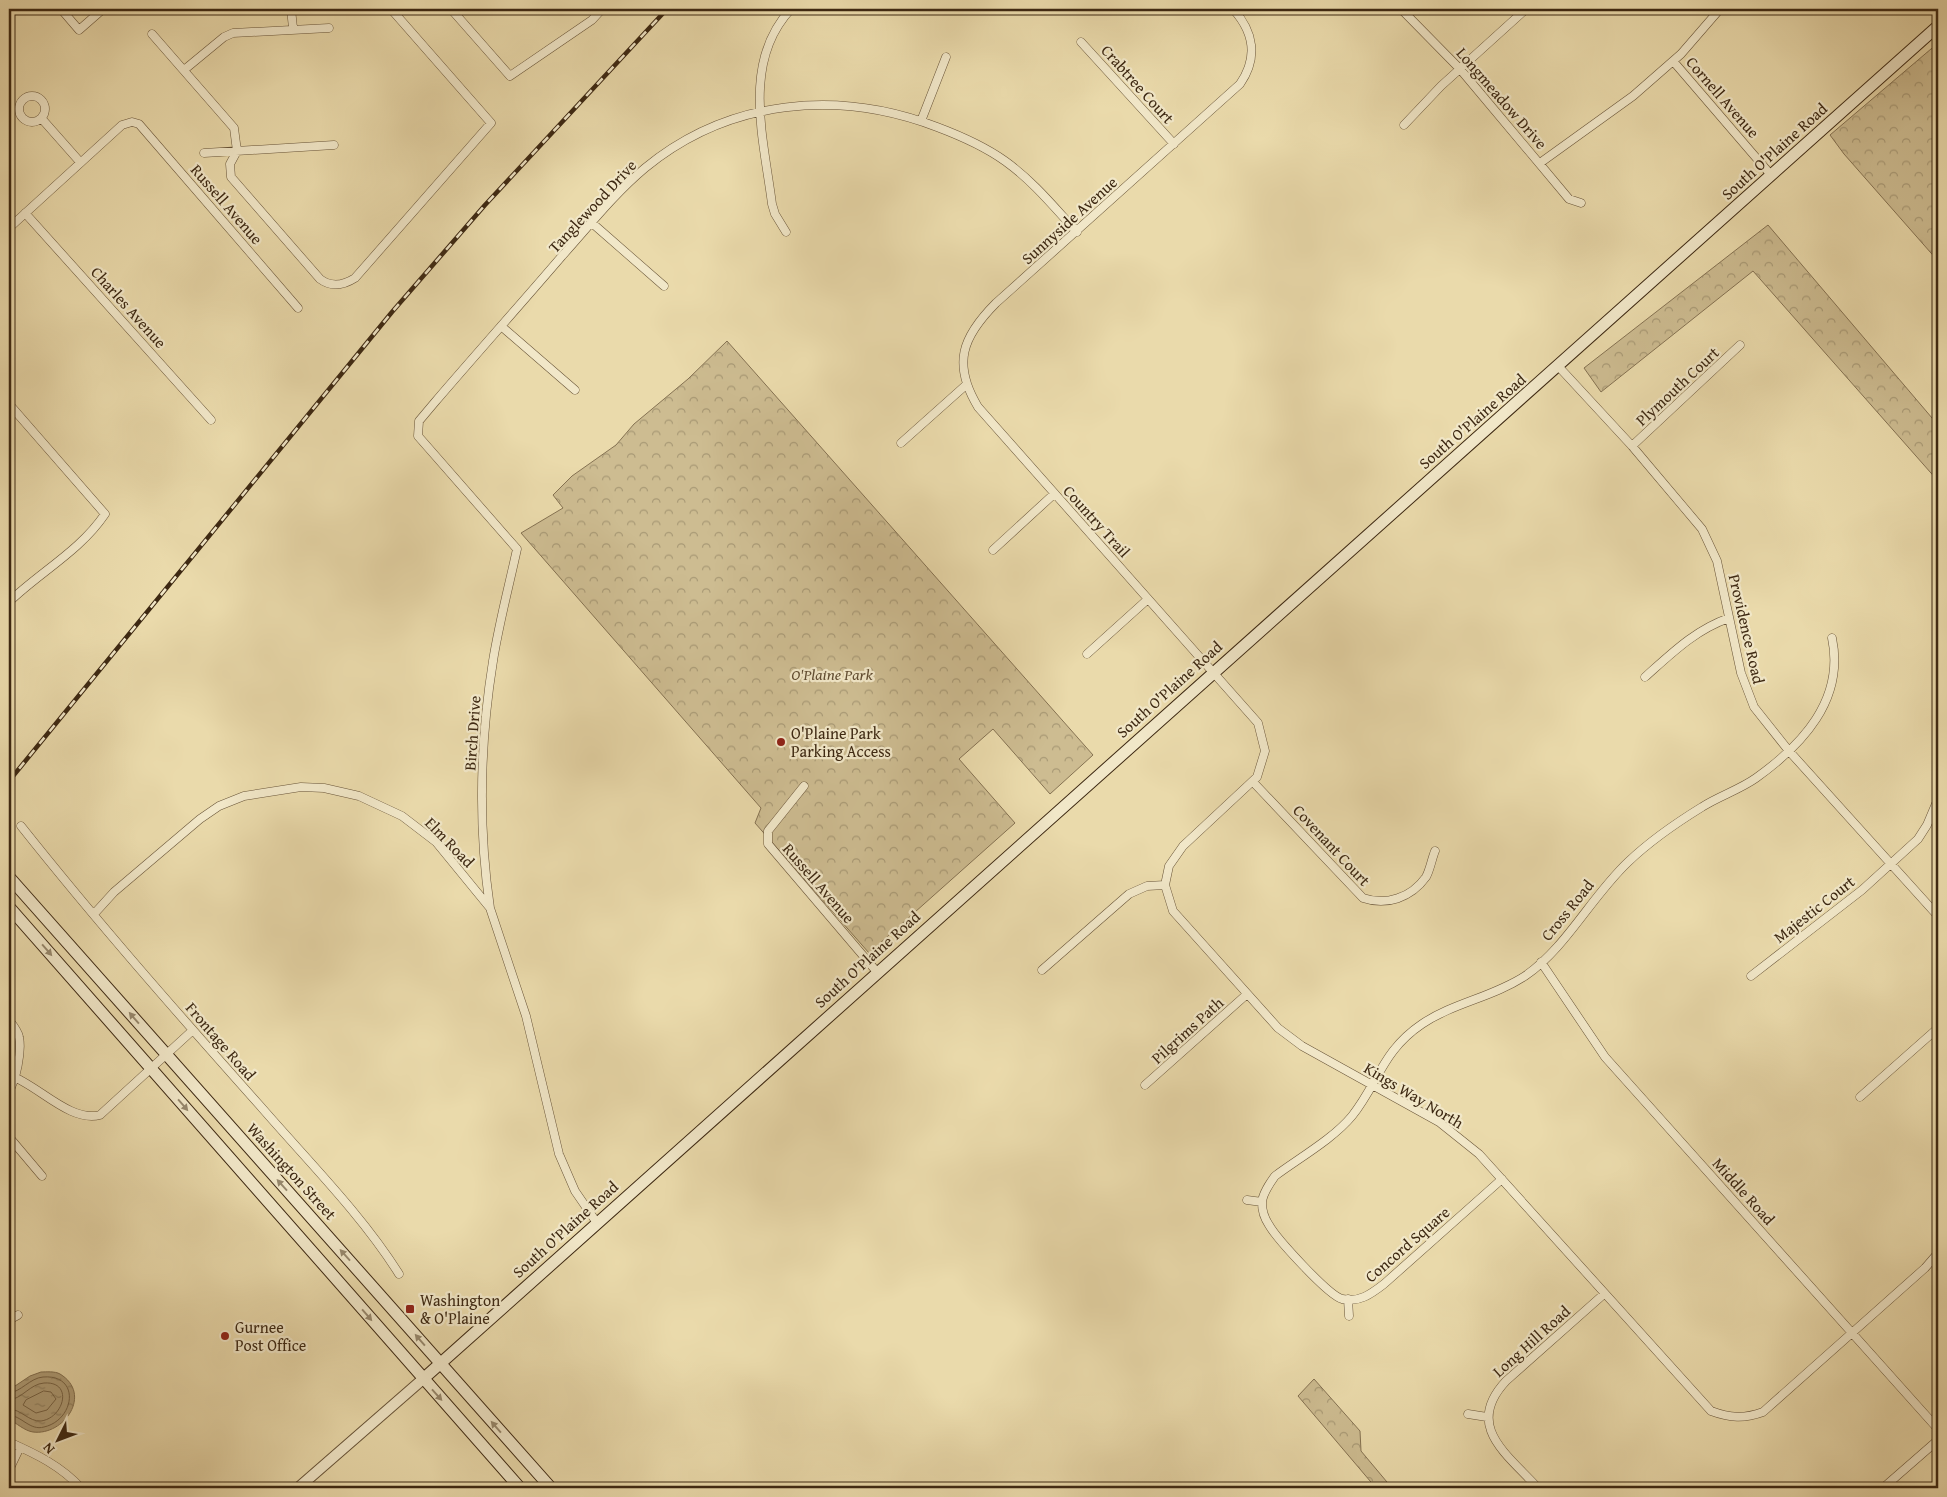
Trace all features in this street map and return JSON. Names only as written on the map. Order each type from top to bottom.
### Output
[{"type":"main road","name":"South O'Plaine Road","points":[[423,1379],[1938,26]]},
{"type":"main road","name":"Washington Street","points":[[9,877],[551,1488]]},
{"type":"main road","points":[[9,907],[520,1488]]},
{"type":"street","points":[[61,9],[79,30],[103,9]]},
{"type":"street","points":[[291,9],[292,28]]},
{"type":"street","points":[[152,34],[234,128],[237,151],[230,164],[231,177],[320,279],[324,282],[339,285],[355,278],[491,122],[392,9]]},
{"type":"street","points":[[451,9],[510,76],[592,20],[602,9]]},
{"type":"street","points":[[786,232],[775,214],[772,204],[759,82],[767,47],[779,23],[790,9]]},
{"type":"street","name":"Sunnyside Avenue","points":[[966,385],[963,361],[965,347],[978,322],[1230,94],[1246,76],[1252,60],[1252,43],[1250,33],[1233,9]]},
{"type":"street","name":"Longmeadow Drive","points":[[1401,9],[1460,69],[1569,199],[1581,203]]},
{"type":"street","points":[[1404,125],[1460,69],[1526,9]]},
{"type":"street","points":[[1540,163],[1633,96],[1673,61],[1720,9]]},
{"type":"street","points":[[184,70],[224,37],[233,33],[292,28],[329,28]]},
{"type":"street","name":"Crabtree Court","points":[[1081,42],[1174,144]]},
{"type":"street","points":[[921,121],[946,57]]},
{"type":"street","name":"Cornell Avenue","points":[[1673,61],[1771,175]]},
{"type":"street","name":"Tanglewood Drive","points":[[514,563],[517,549],[418,436],[419,421],[626,185],[665,154],[715,126],[761,111],[801,105],[843,104],[884,110],[921,121],[974,142],[1004,160],[1037,188],[1077,232]]},
{"type":"street","points":[[9,228],[80,162],[42,119]]},
{"type":"street","name":"Russell Avenue","points":[[80,162],[122,125],[132,122],[139,124],[298,308]]},
{"type":"street","points":[[204,153],[334,145]]},
{"type":"street","name":"Charles Avenue","points":[[25,213],[211,420]]},
{"type":"street","points":[[592,223],[664,286]]},
{"type":"street","points":[[502,326],[575,390]]},
{"type":"street","name":"Plymouth Court","points":[[1632,446],[1740,346]]},
{"type":"street","name":"Providence Road","points":[[1558,366],[1632,446],[1695,519],[1706,536],[1717,561],[1744,686],[1754,707],[1789,751],[1938,916]]},
{"type":"street","points":[[900,443],[966,385]]},
{"type":"street","name":"Country Trail","points":[[966,385],[978,407],[1213,672]]},
{"type":"street","points":[[9,404],[105,514],[98,525],[66,556],[9,602]]},
{"type":"street","points":[[993,550],[1054,494]]},
{"type":"street","name":"Birch Drive","points":[[490,908],[482,826],[483,751],[493,660],[514,563]]},
{"type":"street","points":[[1087,654],[1148,599]]},
{"type":"street","points":[[1645,677],[1701,629],[1729,618]]},
{"type":"street","name":"Cross Road","points":[[1371,1085],[1390,1053],[1423,1024],[1502,990],[1526,975],[1553,950],[1600,890],[1649,844],[1705,805],[1756,778],[1789,751],[1810,730],[1826,704],[1834,674],[1832,638]]},
{"type":"street","points":[[1042,970],[1129,894],[1147,886],[1165,885],[1169,866],[1183,846],[1254,782],[1263,762],[1265,751],[1258,723],[1213,672]]},
{"type":"street","name":"Covenant Court","points":[[1254,782],[1363,898],[1380,902],[1399,899],[1426,876],[1434,851]]},
{"type":"street","name":"Russell Avenue","points":[[804,786],[768,831],[768,844],[878,972]]},
{"type":"street","name":"Elm Road","points":[[94,914],[114,892],[178,836],[218,806],[258,792],[301,787],[324,788],[353,794],[402,816],[436,842],[490,908],[526,1016],[558,1154],[575,1191],[597,1223]]},
{"type":"street","name":"Majestic Court","points":[[1751,976],[1856,895],[1892,864],[1918,839],[1927,825],[1938,799]]},
{"type":"street","name":"Frontage Road","points":[[21,826],[193,1030],[336,1193],[386,1254],[399,1274]]},
{"type":"street","name":"Kings Way North","points":[[1165,885],[1167,898],[1177,917],[1278,1028],[1302,1046],[1452,1130],[1479,1154],[1704,1406],[1711,1411],[1728,1418],[1748,1417],[1763,1412],[1925,1268],[1938,1253]]},
{"type":"street","name":"Middle Road","points":[[1541,962],[1605,1056],[1938,1429]]},
{"type":"street","name":"Pilgrims Path","points":[[1145,1085],[1246,995]]},
{"type":"street","points":[[9,1020],[19,1036],[20,1048],[11,1076],[9,1092]]},
{"type":"street","points":[[1860,1097],[1938,1028]]},
{"type":"street","points":[[11,1076],[58,1104],[89,1118],[100,1115],[193,1030]]},
{"type":"street","points":[[1349,1316],[1348,1300],[1337,1297],[1323,1286],[1269,1226],[1262,1202],[1275,1176],[1336,1132],[1351,1117],[1371,1085]]},
{"type":"street","points":[[9,1137],[42,1176]]},
{"type":"street","name":"Concord Square","points":[[1348,1300],[1357,1300],[1369,1296],[1502,1179]]},
{"type":"street","points":[[1247,1200],[1262,1202]]},
{"type":"street","name":"Long Hill Road","points":[[1487,1417],[1495,1393],[1506,1381],[1604,1294]]},
{"type":"street","points":[[9,1320],[18,1315]]},
{"type":"street","points":[[298,1488],[423,1379]]},
{"type":"street","points":[[1468,1414],[1487,1417],[1495,1441],[1538,1488]]},
{"type":"street","points":[[1884,1488],[1938,1440]]},
{"type":"street","points":[[9,1442],[64,1471],[81,1488]]},
{"type":"street","points":[[9,1470],[20,1447]]},
{"type":"green space","points":[[1938,43],[1938,261],[1844,154],[1830,135]]},
{"type":"green space","points":[[1768,225],[1938,425],[1938,481],[1753,271],[1601,392],[1584,368]]},
{"type":"green space","name":"O'Plaine Park","points":[[727,341],[1093,755],[1050,794],[993,729],[959,759],[1015,823],[869,953],[755,823],[761,808],[521,533],[563,508],[553,495],[572,476],[616,445],[634,424],[688,379]]},
{"type":"green space","points":[[1314,1379],[1360,1431],[1361,1451],[1392,1488],[1376,1488],[1298,1396]]},
{"type":"water","points":[[41,1372],[58,1373],[70,1382],[74,1392],[74,1402],[64,1421],[44,1431],[33,1432],[24,1429],[9,1419],[9,1390],[30,1376]]},
{"type":"railway","points":[[9,781],[392,312],[485,205],[667,9]]},
{"type":"place","name":"O'Plaine Park Parking Access","points":[[781,742]]},
{"type":"place","name":"Washington & O'Plaine","points":[[410,1309]]},
{"type":"place","name":"Gurnee Post Office","points":[[225,1336]]}]
